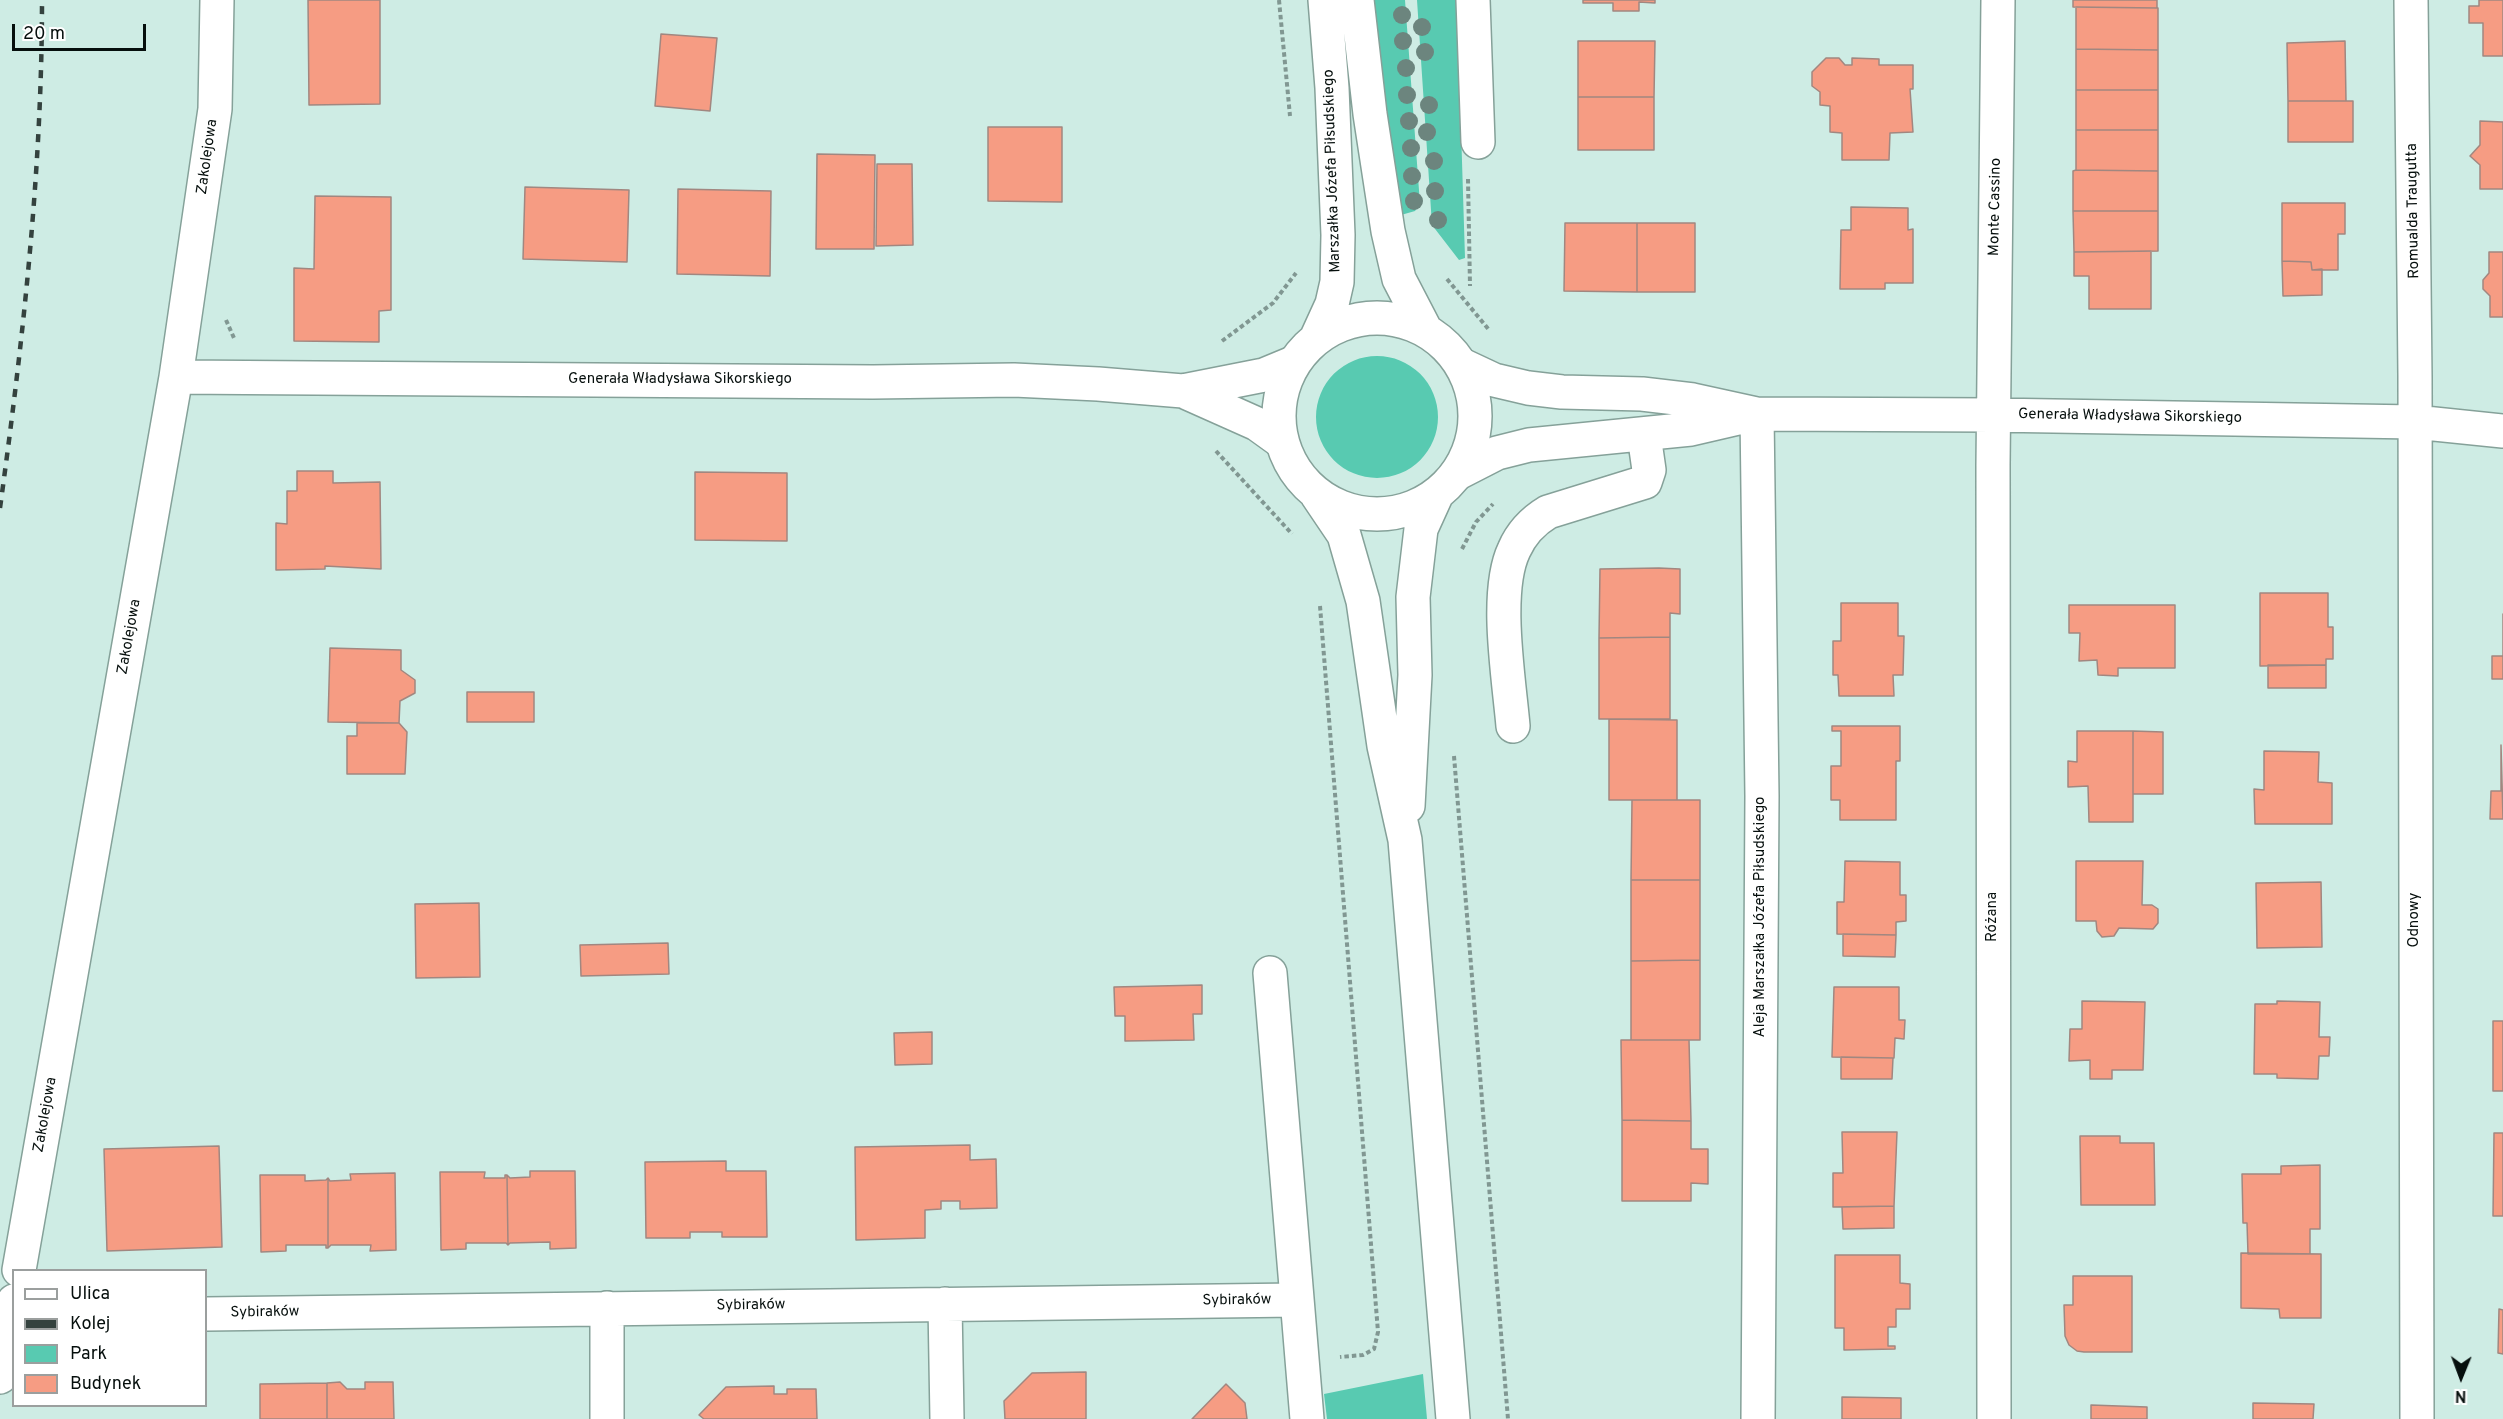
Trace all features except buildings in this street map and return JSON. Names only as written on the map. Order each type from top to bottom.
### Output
[{"type":"street","name":"Zakolejowa","points":[[19,1269],[176,377],[215,109],[217,0]]},
{"type":"street","name":"Marszałka Józefa Piłsudskiego","points":[[1316,339],[1332,304],[1337,282],[1338,235],[1332,88],[1325,0]]},
{"type":"street","points":[[1357,0],[1370,114],[1388,231],[1399,279],[1426,331]]},
{"type":"street","points":[[1473,0],[1478,142]]},
{"type":"street","name":"Monte Cassino","points":[[1994,415],[1998,0]]},
{"type":"street","name":"Romualda Traugutta","points":[[2412,0],[2415,422]]},
{"type":"street","points":[[1405,840],[1413,744],[1415,675],[1413,597],[1421,529],[1471,447],[1476,420],[1472,391],[1462,365],[1446,345],[1426,331],[1399,320],[1370,318],[1341,324],[1316,339],[1293,363],[1282,389],[1278,416],[1282,442],[1295,471],[1317,495],[1344,535],[1363,601],[1383,736],[1405,840],[1454,1419]]},
{"type":"street","name":"Generała Władysława Sikorskiego","points":[[176,377],[873,382],[1014,380],[1098,384],[1183,392],[1264,375],[1293,363]]},
{"type":"street","name":"Generała Władysława Sikorskiego","points":[[1462,365],[1494,380],[1528,388],[1562,392],[1642,394],[1693,400],[1757,414],[1994,415],[2415,422],[2503,431]]},
{"type":"street","name":"Generała Władysława Sikorskiego","points":[[1183,392],[1257,424],[1282,442]]},
{"type":"street","name":"Generała Władysława Sikorskiego","points":[[1447,484],[1497,453],[1529,445],[1691,429],[1757,414]]},
{"type":"street","name":"Aleja Marszałka Józefa Piłsudskiego","points":[[1757,414],[1762,796],[1758,1419]]},
{"type":"street","name":"Różana","points":[[1994,415],[1994,1419]]},
{"type":"street","name":"Odnowy","points":[[2415,422],[2417,1419]]},
{"type":"street","points":[[1513,726],[1504,593],[1513,550],[1535,520],[1548,512],[1645,482],[1649,471],[1644,435]]},
{"type":"street","points":[[1317,495],[1344,509],[1376,515],[1407,510],[1447,484]]},
{"type":"street","points":[[1270,973],[1307,1419]]},
{"type":"street","name":"Sybiraków","points":[[207,1314],[1296,1300]]},
{"type":"street","points":[[945,1304],[947,1419]]},
{"type":"street","points":[[607,1308],[608,1419]]},
{"type":"street","points":[[0,1377],[12,1313]]},
{"type":"path","points":[[1470,286],[1467,155],[1478,142]]},
{"type":"path","points":[[1217,346],[1278,298],[1299,270]]},
{"type":"path","points":[[1446,278],[1495,338]]},
{"type":"path","points":[[1208,443],[1296,539]]},
{"type":"path","points":[[1459,556],[1476,522],[1495,502]]},
{"type":"path","points":[[1301,1359],[1363,1355],[1374,1349],[1378,1332],[1320,615],[1321,596]]},
{"type":"path","points":[[1454,753],[1508,1419]]},
{"type":"green space","points":[[1368,0],[1405,0],[1420,204],[1415,211],[1401,215]]},
{"type":"green space","points":[[1417,0],[1457,0],[1465,258],[1459,260],[1432,225]]},
{"type":"green space","points":[[1377,356],[1400,361],[1411,366],[1420,374],[1428,383],[1433,394],[1438,417],[1433,440],[1428,451],[1420,460],[1411,468],[1400,473],[1377,478],[1354,473],[1343,468],[1334,460],[1326,451],[1321,440],[1316,417],[1321,394],[1326,383],[1334,374],[1343,366],[1354,361]]},
{"type":"green space","points":[[1423,1374],[1427,1419],[1327,1419],[1324,1394]]},
{"type":"railway","points":[[0,508],[30,255],[39,127],[42,0]]}]
